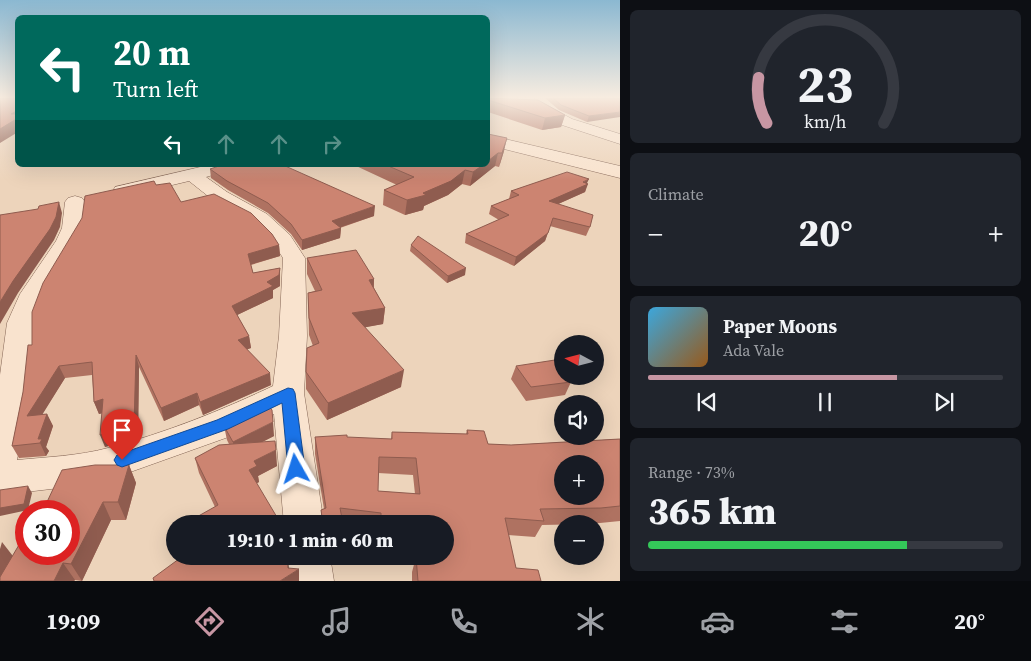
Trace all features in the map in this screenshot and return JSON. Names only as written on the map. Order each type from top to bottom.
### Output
[{"type":"street","points":[[577,125],[620,139]]},
{"type":"street","points":[[490,140],[523,146],[620,172]]},
{"type":"street","points":[[0,457],[12,404],[21,323],[34,294],[67,241],[82,200],[192,176],[221,167]]},
{"type":"street","points":[[192,176],[220,196],[260,218],[282,240],[294,258],[293,336],[288,393],[303,515]]},
{"type":"street","points":[[0,478],[84,469],[108,464],[222,425],[288,393]]},
{"type":"street","points":[[310,565],[312,581]]},
{"type":"building","points":[[490,134],[507,138],[502,153],[498,153],[490,159]]},
{"type":"building","points":[[216,167],[287,167],[375,206],[332,221],[341,228],[302,240],[291,224],[268,203],[227,181],[210,169]]},
{"type":"building","points":[[391,167],[480,167],[473,172],[465,170],[451,181],[423,193],[426,195],[407,200],[384,190],[414,177]]},
{"type":"building","points":[[567,172],[589,179],[583,182],[588,184],[549,201],[593,215],[590,227],[553,218],[548,233],[516,257],[466,234],[509,215],[491,206],[519,195],[511,191]]},
{"type":"building","points":[[154,181],[156,185],[170,183],[181,202],[214,194],[251,213],[272,234],[279,245],[248,254],[253,273],[280,268],[279,275],[267,282],[273,286],[232,306],[249,336],[238,340],[270,373],[200,402],[197,393],[161,408],[136,355],[134,425],[100,435],[103,399],[94,402],[92,362],[59,366],[27,416],[47,414],[38,439],[42,439],[40,443],[12,446],[23,392],[28,345],[32,345],[32,312],[43,283],[82,218],[85,196]]},
{"type":"building","points":[[59,202],[56,217],[50,229],[0,302],[0,215],[38,209],[39,206]]},
{"type":"building","points":[[418,236],[466,268],[448,276],[411,245]]},
{"type":"building","points":[[356,250],[374,279],[369,280],[385,308],[352,313],[404,370],[328,403],[306,372],[307,348],[319,343],[309,318],[308,293],[322,290],[307,258]]},
{"type":"building","points":[[554,360],[554,384],[531,387],[516,366]]},
{"type":"building","points":[[268,405],[272,410],[273,422],[233,442],[224,426]]},
{"type":"building","points":[[467,430],[484,431],[488,444],[511,445],[554,443],[554,445],[604,445],[604,440],[620,439],[620,506],[540,509],[544,521],[505,518],[516,568],[538,570],[541,581],[418,581],[417,565],[454,565],[454,515],[381,515],[381,513],[340,508],[341,515],[322,515],[321,510],[326,508],[315,437],[347,435],[347,437],[392,439],[392,432],[468,434]],"holes":[[[379,457],[416,458],[420,494],[378,491]]]},
{"type":"building","points":[[275,441],[276,450],[254,461],[257,466],[249,470],[276,515],[200,515],[218,505],[195,458],[219,445]]},
{"type":"building","points":[[95,465],[129,465],[118,502],[103,502],[80,547],[80,500],[48,500],[62,470]]},
{"type":"building","points":[[28,486],[25,500],[15,500],[15,506],[0,508],[0,490]]},
{"type":"building","points":[[15,552],[15,565],[62,565],[54,581],[0,581],[0,577]]},
{"type":"building","points":[[171,565],[288,565],[288,568],[299,569],[280,581],[154,581],[153,578]]},
{"type":"route","points":[[122,460],[222,425],[288,393],[296,469]]}]
